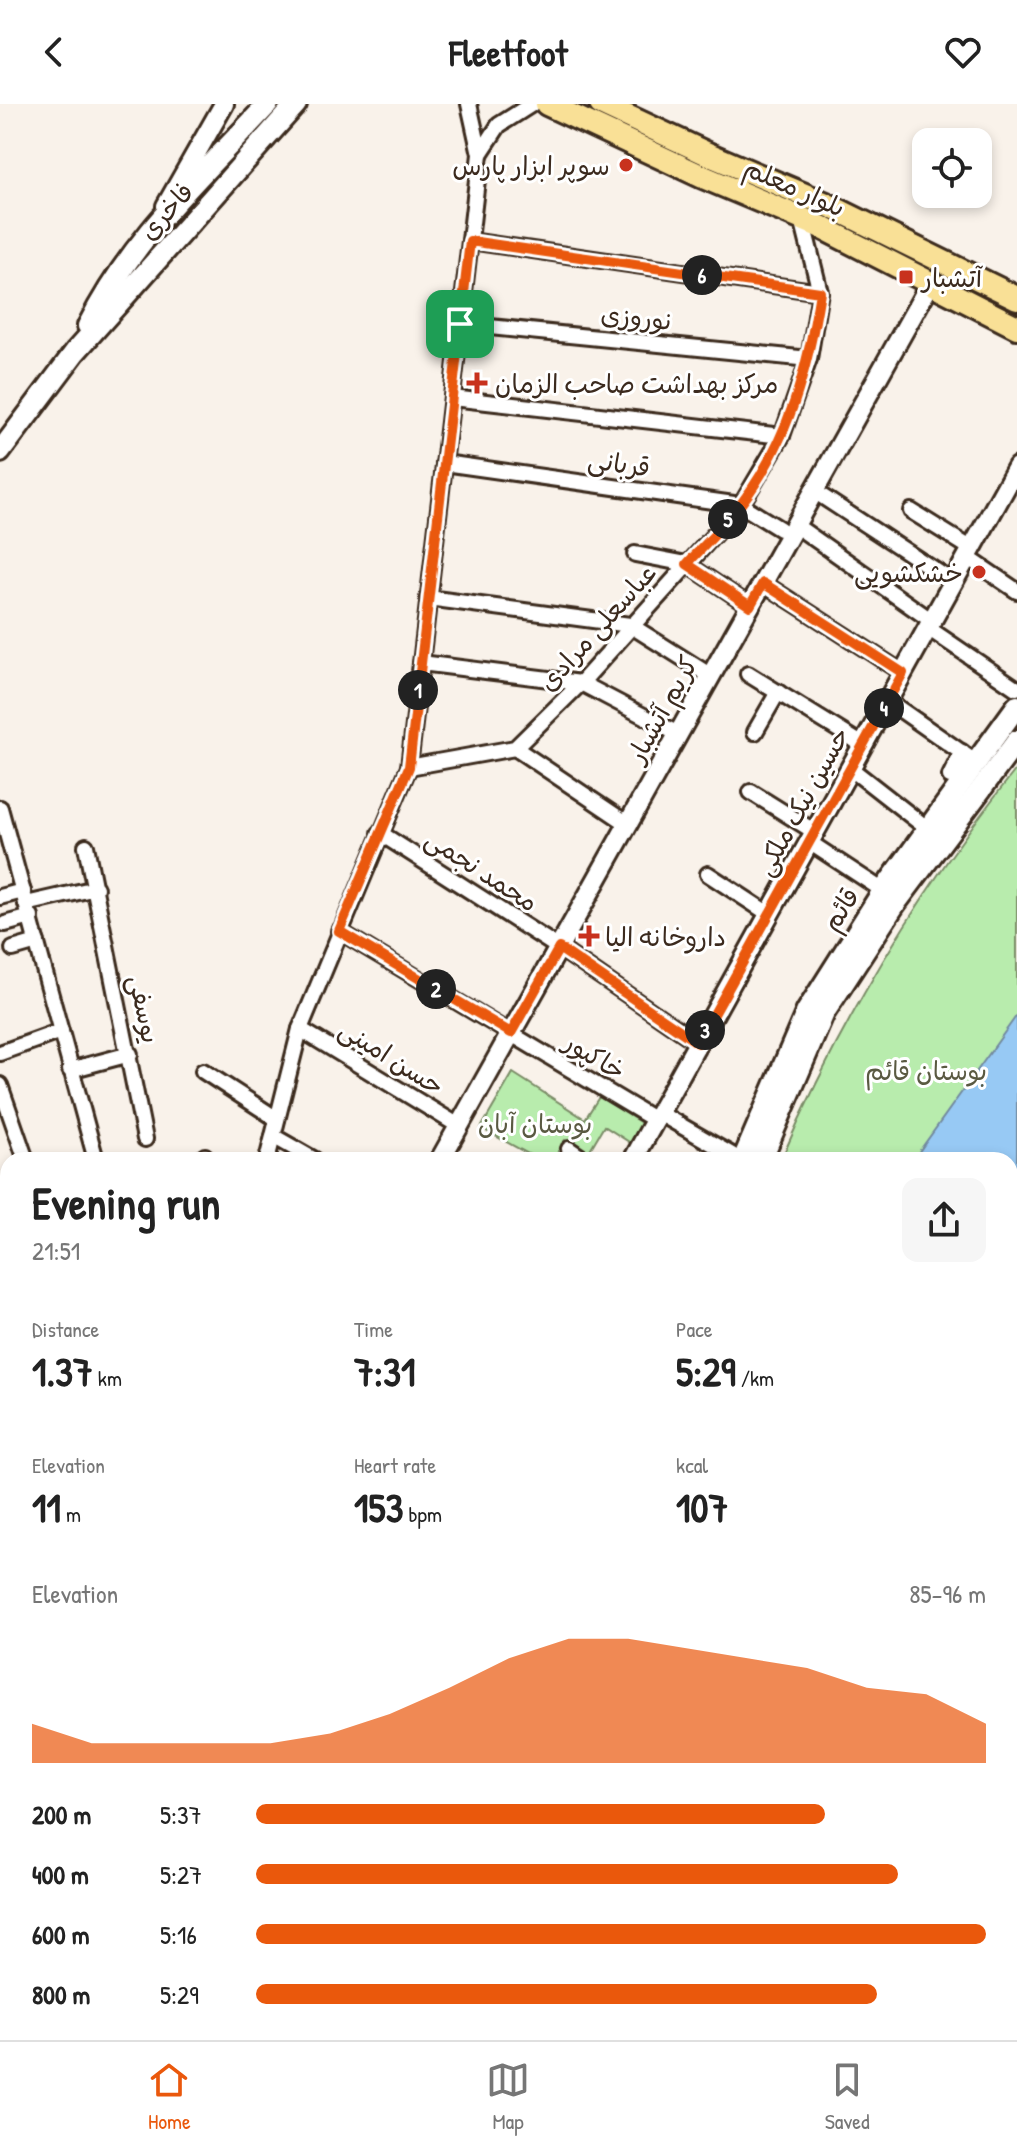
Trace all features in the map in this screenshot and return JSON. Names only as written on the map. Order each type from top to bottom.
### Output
[{"type":"main road","name":"فاخری","points":[[75,352],[123,263],[155,223],[268,104]]},
{"type":"main road","name":"فاخری","points":[[0,452],[75,352],[296,104]]},
{"type":"main road","name":"بلوار معلم","points":[[547,104],[802,219],[1017,327]]},
{"type":"main road","name":"بلوار معلم","points":[[601,104],[826,204],[1017,298]]},
{"type":"main road","name":"قائم","points":[[740,1152],[807,1011],[883,891],[1016,697]]},
{"type":"main road","name":"قائم","points":[[764,1152],[824,1013],[895,904],[1017,741]]},
{"type":"street","points":[[155,223],[224,104]]},
{"type":"street","points":[[269,1152],[300,1029],[409,767],[480,154],[469,104]]},
{"type":"street","points":[[480,154],[499,125],[532,104]]},
{"type":"street","name":"عباسعلی مرادی","points":[[515,748],[581,683],[741,505],[782,436],[809,359],[820,292],[802,219]]},
{"type":"street","points":[[470,241],[820,292]]},
{"type":"street","name":"کریم آتشبار","points":[[444,1152],[763,583],[788,527],[814,491],[930,284]]},
{"type":"street","name":"نوروزی","points":[[460,324],[809,359]]},
{"type":"street","points":[[452,398],[782,436]]},
{"type":"street","name":"قربانی","points":[[444,463],[741,505],[788,527],[930,625],[1016,697]]},
{"type":"street","name":"حسین نیک ملکی","points":[[637,1152],[1017,467]]},
{"type":"street","points":[[814,491],[953,582]]},
{"type":"street","points":[[911,511],[1017,591]]},
{"type":"street","points":[[635,554],[687,564],[750,606]]},
{"type":"street","points":[[763,583],[903,673]]},
{"type":"street","points":[[428,598],[630,625],[711,676]]},
{"type":"street","points":[[421,663],[581,683],[678,734]]},
{"type":"street","points":[[748,674],[863,745]]},
{"type":"street","points":[[755,732],[778,692]]},
{"type":"street","points":[[888,701],[966,756],[950,776]]},
{"type":"street","points":[[409,767],[515,748],[628,824]]},
{"type":"street","points":[[850,768],[919,822]]},
{"type":"street","points":[[751,792],[876,886]]},
{"type":"street","points":[[0,808],[94,1152]]},
{"type":"street","name":"محمد نجمی","points":[[380,833],[559,948],[698,1043]]},
{"type":"street","name":"یوسفی","points":[[86,846],[145,1139]]},
{"type":"street","points":[[708,874],[769,914]]},
{"type":"street","points":[[0,897],[27,904],[96,888]]},
{"type":"street","points":[[5,924],[27,904]]},
{"type":"street","name":"خاکپور","points":[[339,931],[657,1117],[728,1152]]},
{"type":"street","points":[[13,949],[37,942]]},
{"type":"street","name":"حسن امینی","points":[[300,1029],[459,1126]]},
{"type":"street","points":[[0,1053],[61,1031]]},
{"type":"street","points":[[70,1070],[130,1054]]},
{"type":"street","points":[[203,1071],[277,1119]]},
{"type":"street","points":[[0,1085],[23,1152]]},
{"type":"street","points":[[273,1136],[301,1152]]},
{"type":"street","points":[[569,1149],[573,1152]]},
{"type":"green space","name":"بوستان قائم","points":[[1017,768],[1017,1152],[785,1152],[830,1056],[886,956],[948,860]]},
{"type":"green space","name":"بوستان آبان","points":[[513,1073],[585,1119],[599,1097],[648,1127],[637,1147],[604,1126],[589,1152],[565,1140],[558,1152],[524,1152],[481,1128]]},
{"type":"water","points":[[1017,1015],[1017,1152],[919,1152]]},
{"type":"place","name":"سوپر ابزار پارس","points":[[626,165]]},
{"type":"place","name":"آتشبار","points":[[906,277]]},
{"type":"place","name":"مرکز بهداشت صاحب الزمان","points":[[477,383]]},
{"type":"place","name":"خشکشویی","points":[[979,572]]},
{"type":"place","name":"داروخانه الیا","points":[[589,936]]},
{"type":"route","points":[[470,241],[820,292],[809,359],[782,436],[741,505],[687,564],[750,606],[763,583],[903,673],[698,1043],[559,948],[511,1033],[339,931],[409,767],[460,324],[470,241]]}]
